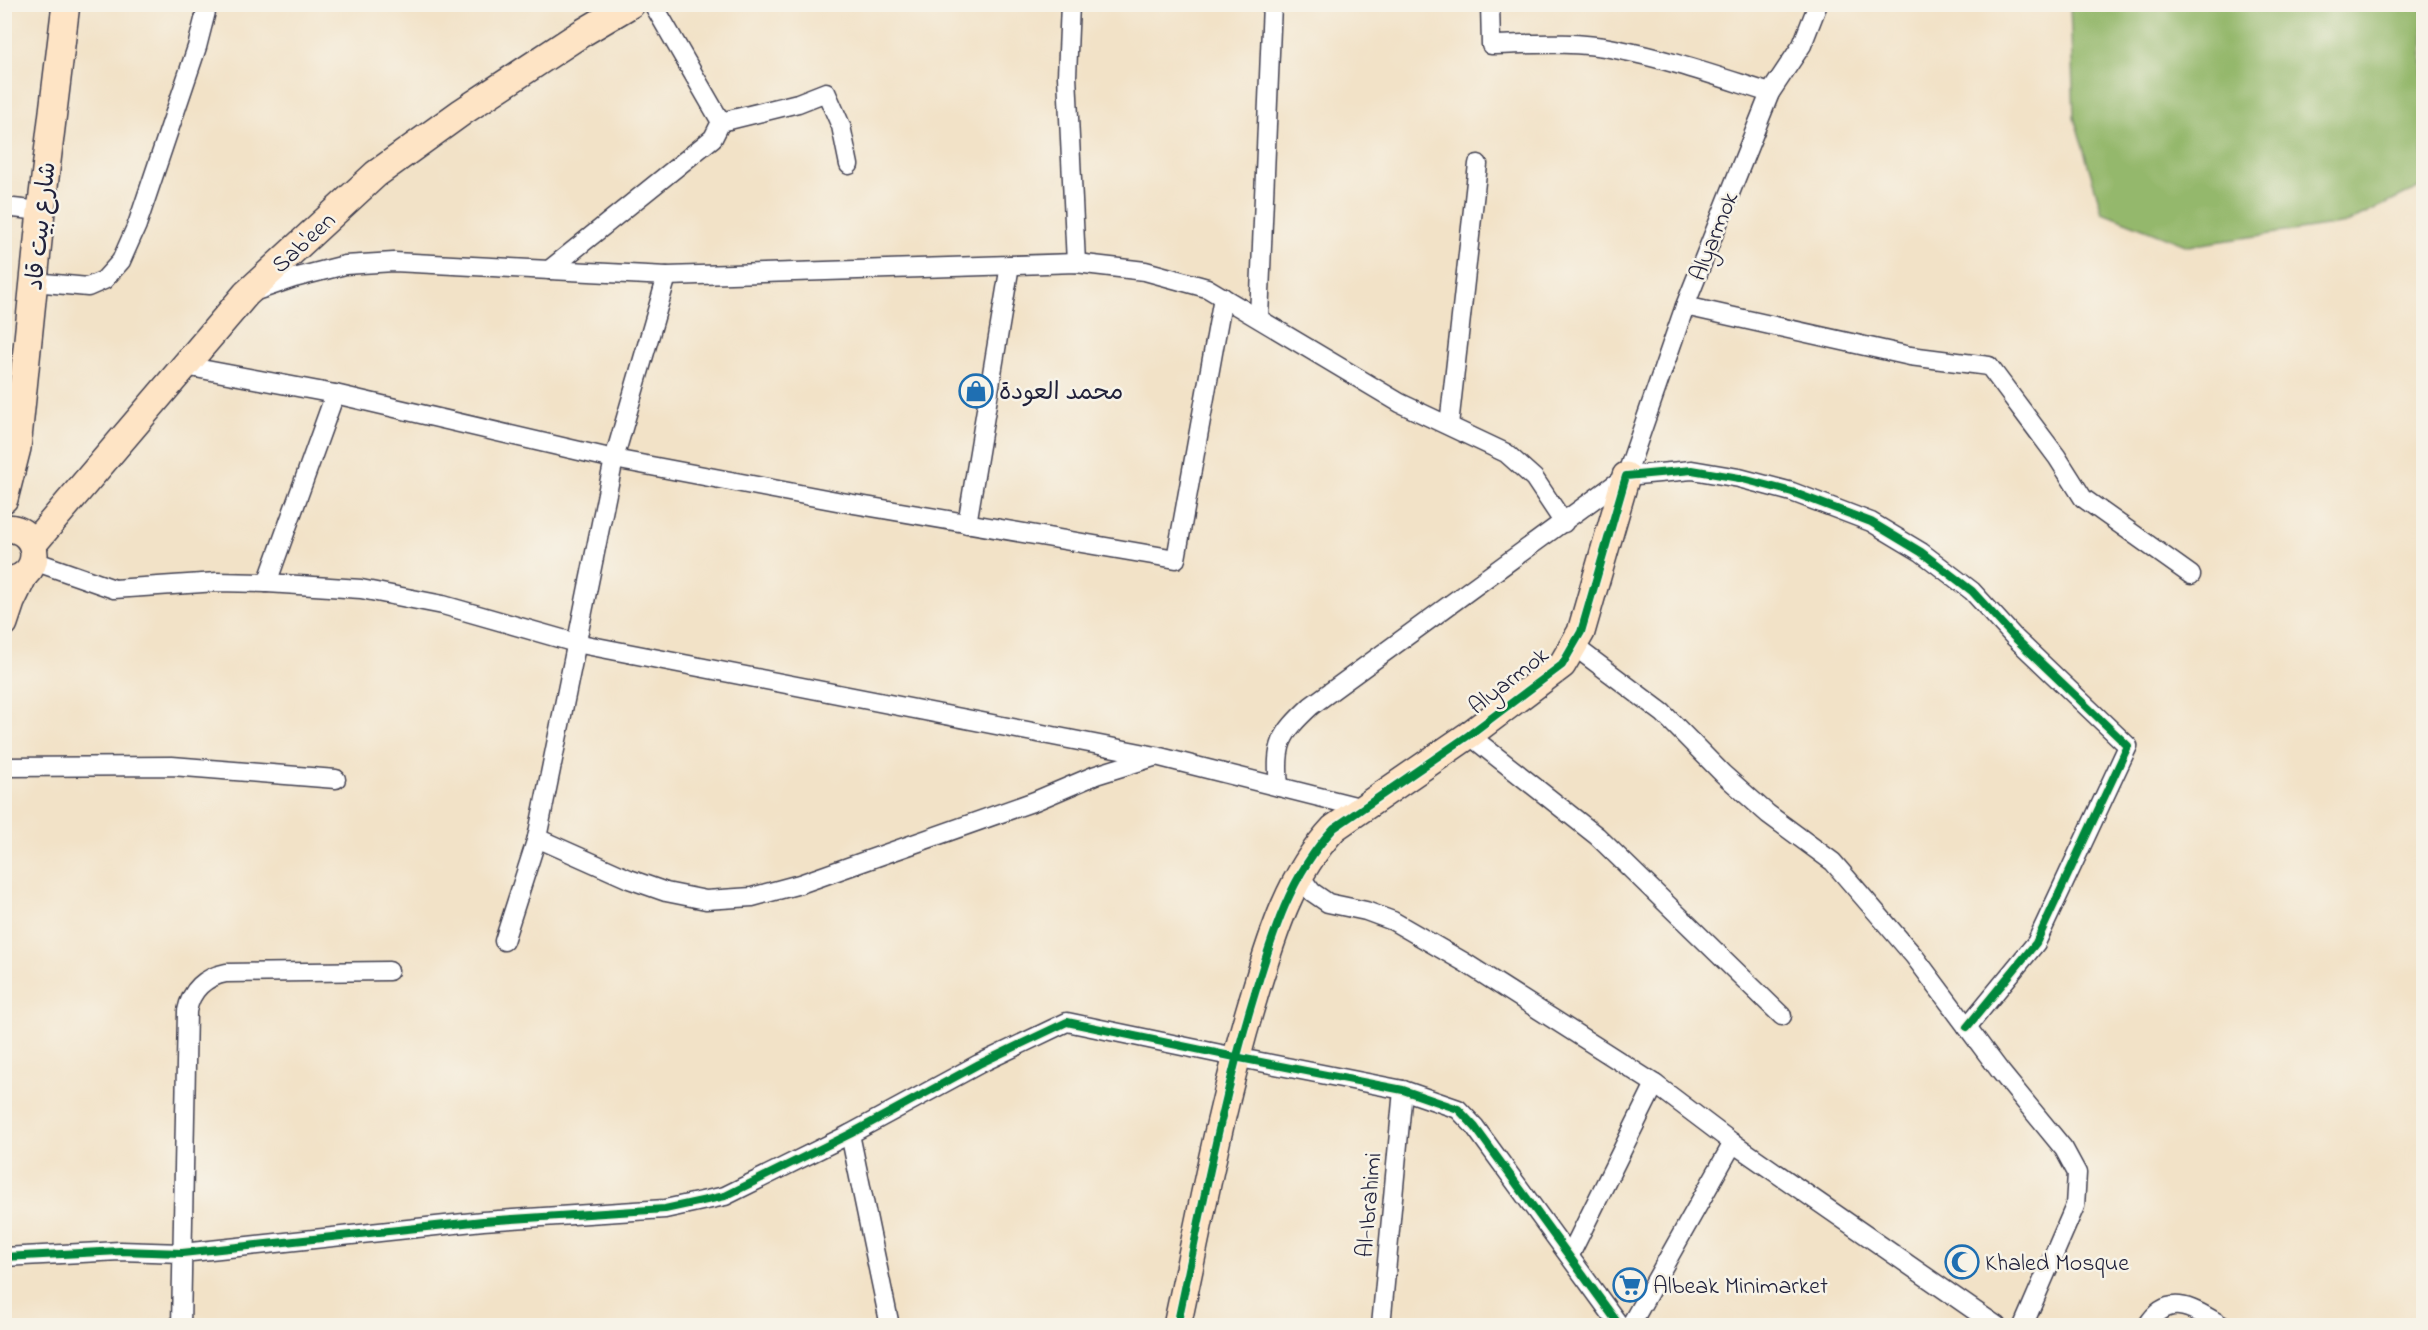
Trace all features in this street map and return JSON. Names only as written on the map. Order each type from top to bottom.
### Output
[{"type":"street","name":"شارع بيت قاد","points":[[17,448],[40,211],[66,4]]},
{"type":"street","points":[[34,282],[88,287],[104,280],[121,261],[136,225],[197,47],[208,4]]},
{"type":"street","name":"Sab'een","points":[[20,553],[246,294],[376,174],[462,112],[631,4]]},
{"type":"street","points":[[653,4],[721,122]]},
{"type":"street","points":[[1070,4],[1067,76],[1076,262]]},
{"type":"street","points":[[1259,318],[1272,4]]},
{"type":"street","points":[[1490,4],[1491,45],[1563,43],[1614,49],[1680,64],[1770,93]]},
{"type":"street","name":"Alyarmok","points":[[1177,1326],[1235,1057],[1273,932],[1299,875],[1318,846],[1334,828],[1469,735],[1562,665],[1574,646],[1581,632],[1626,476],[1685,306],[1770,93],[1802,45],[1818,4]]},
{"type":"street","points":[[549,270],[713,138],[721,122],[798,103],[826,92],[840,126],[849,165]]},
{"type":"street","points":[[1449,425],[1478,164]]},
{"type":"street","points":[[4,207],[40,211]]},
{"type":"street","points":[[246,294],[294,278],[345,266],[394,262],[667,276],[1076,262],[1145,271],[1207,288],[1400,403],[1498,449],[1522,465],[1534,478],[1564,523]]},
{"type":"street","points":[[967,524],[1010,265]]},
{"type":"street","points":[[504,941],[537,838],[614,459],[667,276]]},
{"type":"street","points":[[185,366],[335,394],[614,459],[967,524],[1176,559],[1223,297]]},
{"type":"street","points":[[1685,306],[1911,356],[1989,366],[2057,457],[2083,498],[2191,575]]},
{"type":"street","points":[[267,583],[335,394]]},
{"type":"street","points":[[4,499],[17,448]]},
{"type":"street","points":[[4,623],[11,602],[20,553],[17,448]]},
{"type":"street","points":[[1279,787],[1277,761],[1280,744],[1289,727],[1311,706],[1626,476],[1692,470],[1739,478],[1792,492],[1871,522],[1921,552],[1972,591],[2014,637],[2128,746],[2036,943],[1967,1028]]},
{"type":"street","points":[[20,553],[114,589],[217,582],[267,583],[361,590],[443,605],[576,643],[1156,756],[1364,808]]},
{"type":"street","points":[[1574,646],[1663,713],[1723,774],[1768,814],[1833,862],[1914,956],[1967,1028],[2064,1149],[2077,1173],[2077,1194],[2073,1213],[2023,1326]]},
{"type":"street","points":[[1469,735],[1596,836],[1782,1016]]},
{"type":"street","points":[[537,838],[629,879],[666,891],[706,900],[752,897],[800,885],[1035,801],[1096,775],[1156,756]]},
{"type":"street","points":[[4,767],[172,766],[336,779]]},
{"type":"street","points":[[1299,875],[1312,892],[1328,903],[1366,911],[1393,921],[1464,962],[1655,1084],[1733,1143],[1997,1326]]},
{"type":"street","points":[[181,1326],[187,1011],[195,991],[212,977],[226,973],[389,971]]},
{"type":"street","points":[[4,1257],[120,1251],[182,1253],[483,1221],[665,1209],[725,1196],[850,1134],[979,1064],[1067,1022],[1403,1090],[1458,1109],[1475,1127],[1620,1326]]},
{"type":"street","points":[[1570,1255],[1655,1084]]},
{"type":"street","name":"Al-Ibrahimi","points":[[1381,1326],[1403,1090]]},
{"type":"street","points":[[850,1134],[890,1326]]},
{"type":"street","points":[[1630,1326],[1733,1143]]},
{"type":"street","points":[[2147,1326],[2159,1310],[2170,1305],[2181,1305],[2195,1310],[2223,1326]]},
{"type":"green space","points":[[2070,5],[2423,5],[2423,186],[2347,223],[2188,246],[2102,212],[2074,117]]},
{"type":"cycle path","points":[[1177,1326],[1231,1078],[1268,951],[1294,886],[1305,866],[1334,828],[1469,735],[1562,665],[1581,632],[1626,476],[1692,470],[1739,478],[1792,492],[1871,522],[1921,552],[1972,591],[2014,637],[2128,746],[2036,943],[1967,1027]]},
{"type":"cycle path","points":[[4,1257],[120,1251],[182,1253],[483,1221],[665,1209],[725,1196],[850,1134],[979,1064],[1067,1022],[1403,1090],[1458,1109],[1475,1127],[1620,1326]]},
{"type":"place","name":"محمد العودة","points":[[976,391]]},
{"type":"place","name":"Khaled Mosque","points":[[1962,1262]]},
{"type":"place","name":"Albeak Minimarket","points":[[1630,1285]]}]
